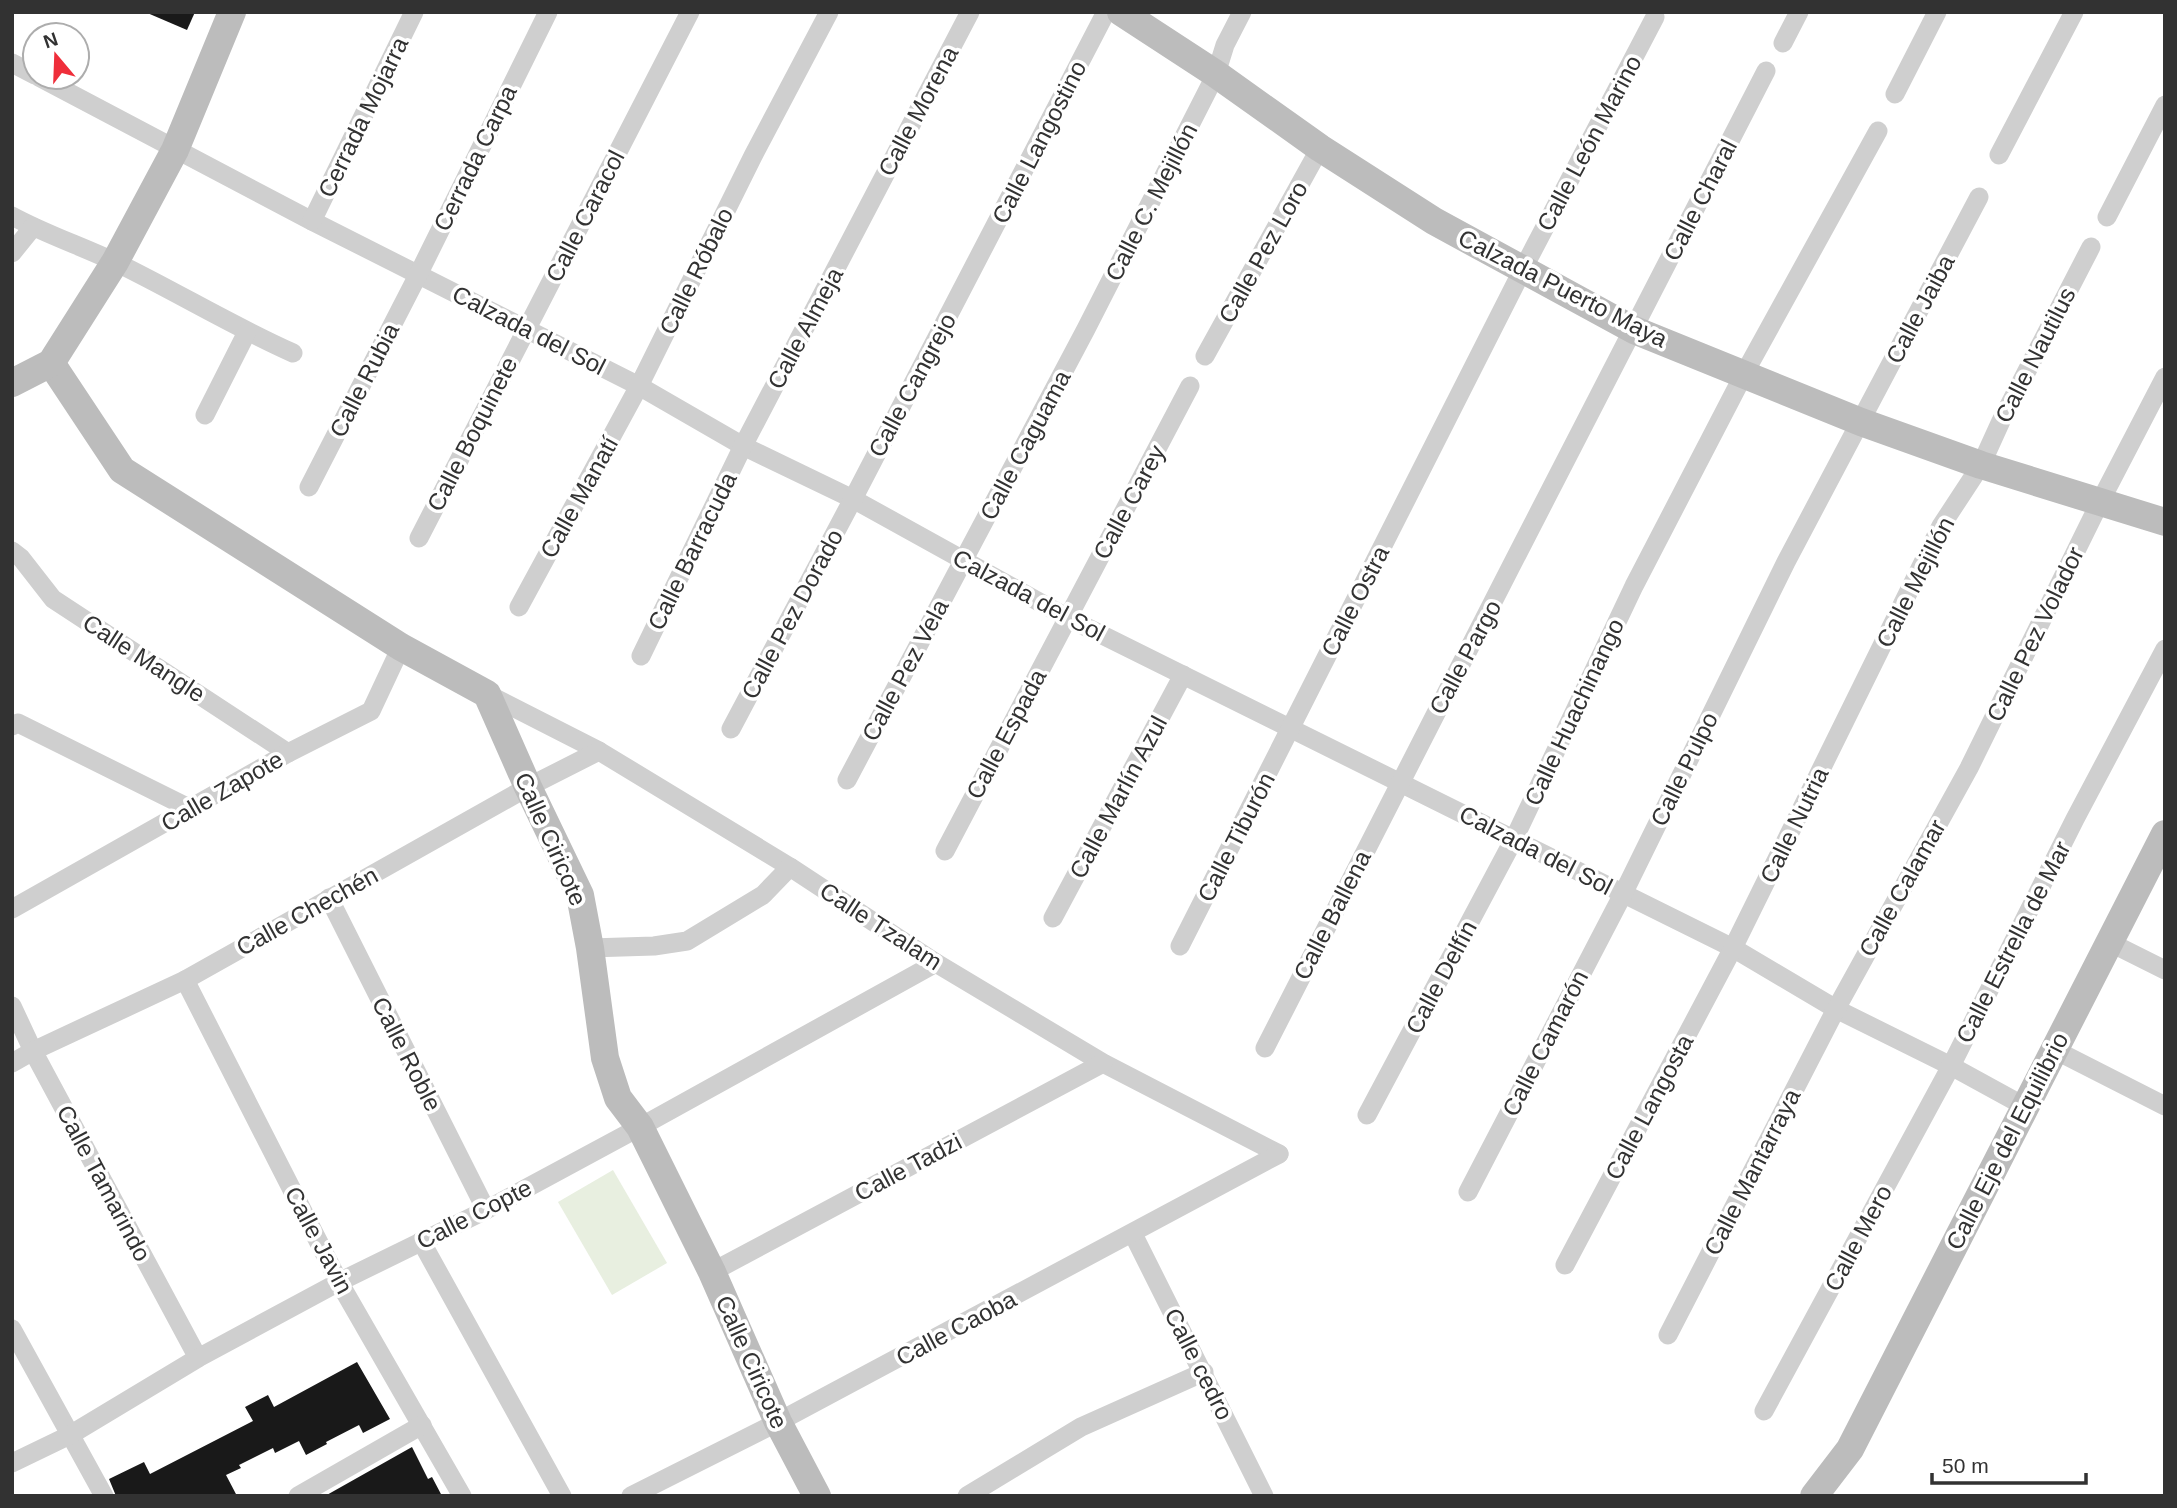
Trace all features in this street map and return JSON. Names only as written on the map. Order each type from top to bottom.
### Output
[{"type":"street","points":[[12,383],[51,362],[115,262],[175,150],[232,12]]},
{"type":"street","name":"Cerrada Mojarra","points":[[312,221],[414,12]]},
{"type":"street","name":"Cerrada Carpa","points":[[419,273],[548,12]]},
{"type":"street","name":"Calle Caracol","points":[[526,329],[690,12]]},
{"type":"street","name":"Calle Róbalo","points":[[639,386],[753,156],[829,12]]},
{"type":"street","name":"Calle Morena","points":[[866,211],[971,12]]},
{"type":"street","name":"Calle Langostino","points":[[971,272],[1106,12]]},
{"type":"street","name":"Calzada Puerto Maya","points":[[1121,12],[1216,74],[1320,148],[1434,221],[1634,330],[1861,422],[1981,465],[2165,522]]},
{"type":"street","name":"Calle C. Mejillón","points":[[1086,329],[1216,74],[1225,45],[1242,12]]},
{"type":"street","points":[[1783,43],[1799,12]]},
{"type":"street","points":[[1895,94],[1937,12]]},
{"type":"street","points":[[1999,155],[2074,12]]},
{"type":"street","name":"Calle León Marino","points":[[1419,474],[1655,17]]},
{"type":"street","name":"Calle Charal","points":[[1529,534],[1766,71]]},
{"type":"street","name":"Calzada del Sol","points":[[65,91],[312,221],[639,386],[743,446],[853,499],[1068,618],[1733,948],[1836,1009],[2024,1105]]},
{"type":"street","points":[[2107,217],[2165,105]]},
{"type":"street","name":"Calle Huachinango","points":[[1514,839],[1634,586],[1744,374],[1878,131]]},
{"type":"street","name":"Calle Pez Loro","points":[[1205,356],[1320,148]]},
{"type":"street","name":"Calle Jaiba","points":[[1745,644],[1979,197]]},
{"type":"street","name":"Calle Almeja","points":[[743,446],[866,211]]},
{"type":"street","points":[[12,216],[115,262],[247,332],[293,353]]},
{"type":"street","points":[[12,253],[33,227]]},
{"type":"street","name":"Calle Nautilus","points":[[1981,465],[2091,247]]},
{"type":"street","name":"Calle Cangrejo","points":[[853,499],[971,272]]},
{"type":"street","name":"Calle Rubia","points":[[309,487],[419,273]]},
{"type":"street","name":"Calle Boquinete","points":[[419,538],[526,329]]},
{"type":"street","name":"Calle Caguama","points":[[964,560],[1086,329]]},
{"type":"street","points":[[205,415],[247,332]]},
{"type":"street","points":[[51,362],[122,470],[401,647],[486,694]]},
{"type":"street","name":"Calle Pez Volador","points":[[1969,768],[2165,377]]},
{"type":"street","name":"Calle Manatí","points":[[519,607],[639,386]]},
{"type":"street","name":"Calle Carey","points":[[1068,618],[1190,386]]},
{"type":"street","name":"Calle Barracuda","points":[[641,656],[743,446]]},
{"type":"street","name":"Calle Mejillón","points":[[1855,702],[1941,526],[1981,465]]},
{"type":"street","name":"Calle Ostra","points":[[1291,729],[1419,474]]},
{"type":"street","name":"Calle Pez Dorado","points":[[731,729],[853,499]]},
{"type":"street","name":"Calle Pargo","points":[[1400,781],[1529,534]]},
{"type":"street","name":"Calle Mangle","points":[[12,551],[21,558],[53,599],[288,753]]},
{"type":"street","name":"Calle Pez Vela","points":[[847,780],[964,560]]},
{"type":"street","name":"Calle Espada","points":[[944,850],[1068,618]]},
{"type":"street","name":"Calle Pulpo","points":[[1623,894],[1745,644]]},
{"type":"street","name":"Calle Zapote","points":[[12,909],[288,753],[371,711],[401,647]]},
{"type":"street","name":"Calle Estrella de Mar","points":[[1951,1066],[2075,819],[2165,649]]},
{"type":"street","name":"Calle Marlín Azul","points":[[1053,918],[1183,675]]},
{"type":"street","name":"Calle Tzalam","points":[[486,694],[599,751],[790,867],[936,963],[1103,1063],[1279,1154]]},
{"type":"street","name":"Calle Ciricote","points":[[486,694],[580,895],[605,1058],[618,1098],[640,1127],[712,1272],[778,1422],[817,1496]]},
{"type":"street","name":"Calle Nutria","points":[[1733,948],[1855,702]]},
{"type":"street","points":[[12,726],[18,723],[191,809]]},
{"type":"street","name":"Calle Tiburón","points":[[1180,946],[1291,729]]},
{"type":"street","name":"Calle Chechén","points":[[12,1063],[185,980],[528,787],[599,751]]},
{"type":"street","name":"Calle Calamar","points":[[1836,1009],[1969,768]]},
{"type":"street","name":"Calle Ballena","points":[[1265,1048],[1400,781]]},
{"type":"street","name":"Calle Eje del Equilibrio","points":[[1814,1496],[1850,1449],[2165,834]]},
{"type":"street","name":"Calle Delfín","points":[[1367,1115],[1514,839]]},
{"type":"street","points":[[590,948],[654,946],[687,940],[763,895],[790,867]]},
{"type":"street","name":"Calle Camarón","points":[[1468,1192],[1623,894]]},
{"type":"street","name":"Calle Roble","points":[[329,898],[486,1210]]},
{"type":"street","points":[[2109,942],[2165,970]]},
{"type":"street","name":"Calle Langosta","points":[[1565,1265],[1733,948]]},
{"type":"street","name":"Calle Copte","points":[[12,1463],[70,1434],[198,1358],[339,1282],[486,1210],[936,963]]},
{"type":"street","name":"Calle Javin","points":[[185,980],[339,1282],[462,1496]]},
{"type":"street","name":"Calle Tamarindo","points":[[12,1006],[33,1051],[198,1358]]},
{"type":"street","name":"Calle Mantarraya","points":[[1668,1335],[1836,1009]]},
{"type":"street","points":[[2053,1049],[2165,1106]]},
{"type":"street","name":"Calle Tadzi","points":[[712,1272],[1103,1063]]},
{"type":"street","name":"Calle Mero","points":[[1765,1411],[1951,1066]]},
{"type":"street","name":"Calle Caoba","points":[[631,1496],[778,1422],[1279,1154]]},
{"type":"street","name":"Calle cedro","points":[[1133,1234],[1264,1496]]},
{"type":"street","points":[[421,1241],[562,1496]]},
{"type":"street","points":[[12,1329],[104,1496]]},
{"type":"street","points":[[967,1496],[1081,1427],[1204,1372]]},
{"type":"street","points":[[298,1496],[422,1424]]},
{"type":"green space","points":[[613,1170],[667,1263],[612,1295],[558,1202]]},
{"type":"building","points":[[145,12],[195,12],[187,30]]},
{"type":"building","points":[[357,1362],[390,1419],[363,1433],[359,1425],[306,1455],[299,1441],[275,1453],[273,1448],[239,1465],[241,1468],[226,1475],[237,1496],[116,1496],[109,1479],[144,1462],[150,1474],[253,1421],[245,1407],[268,1395],[274,1407]]},
{"type":"building","points":[[412,1447],[428,1479],[432,1477],[442,1496],[325,1496]]}]
